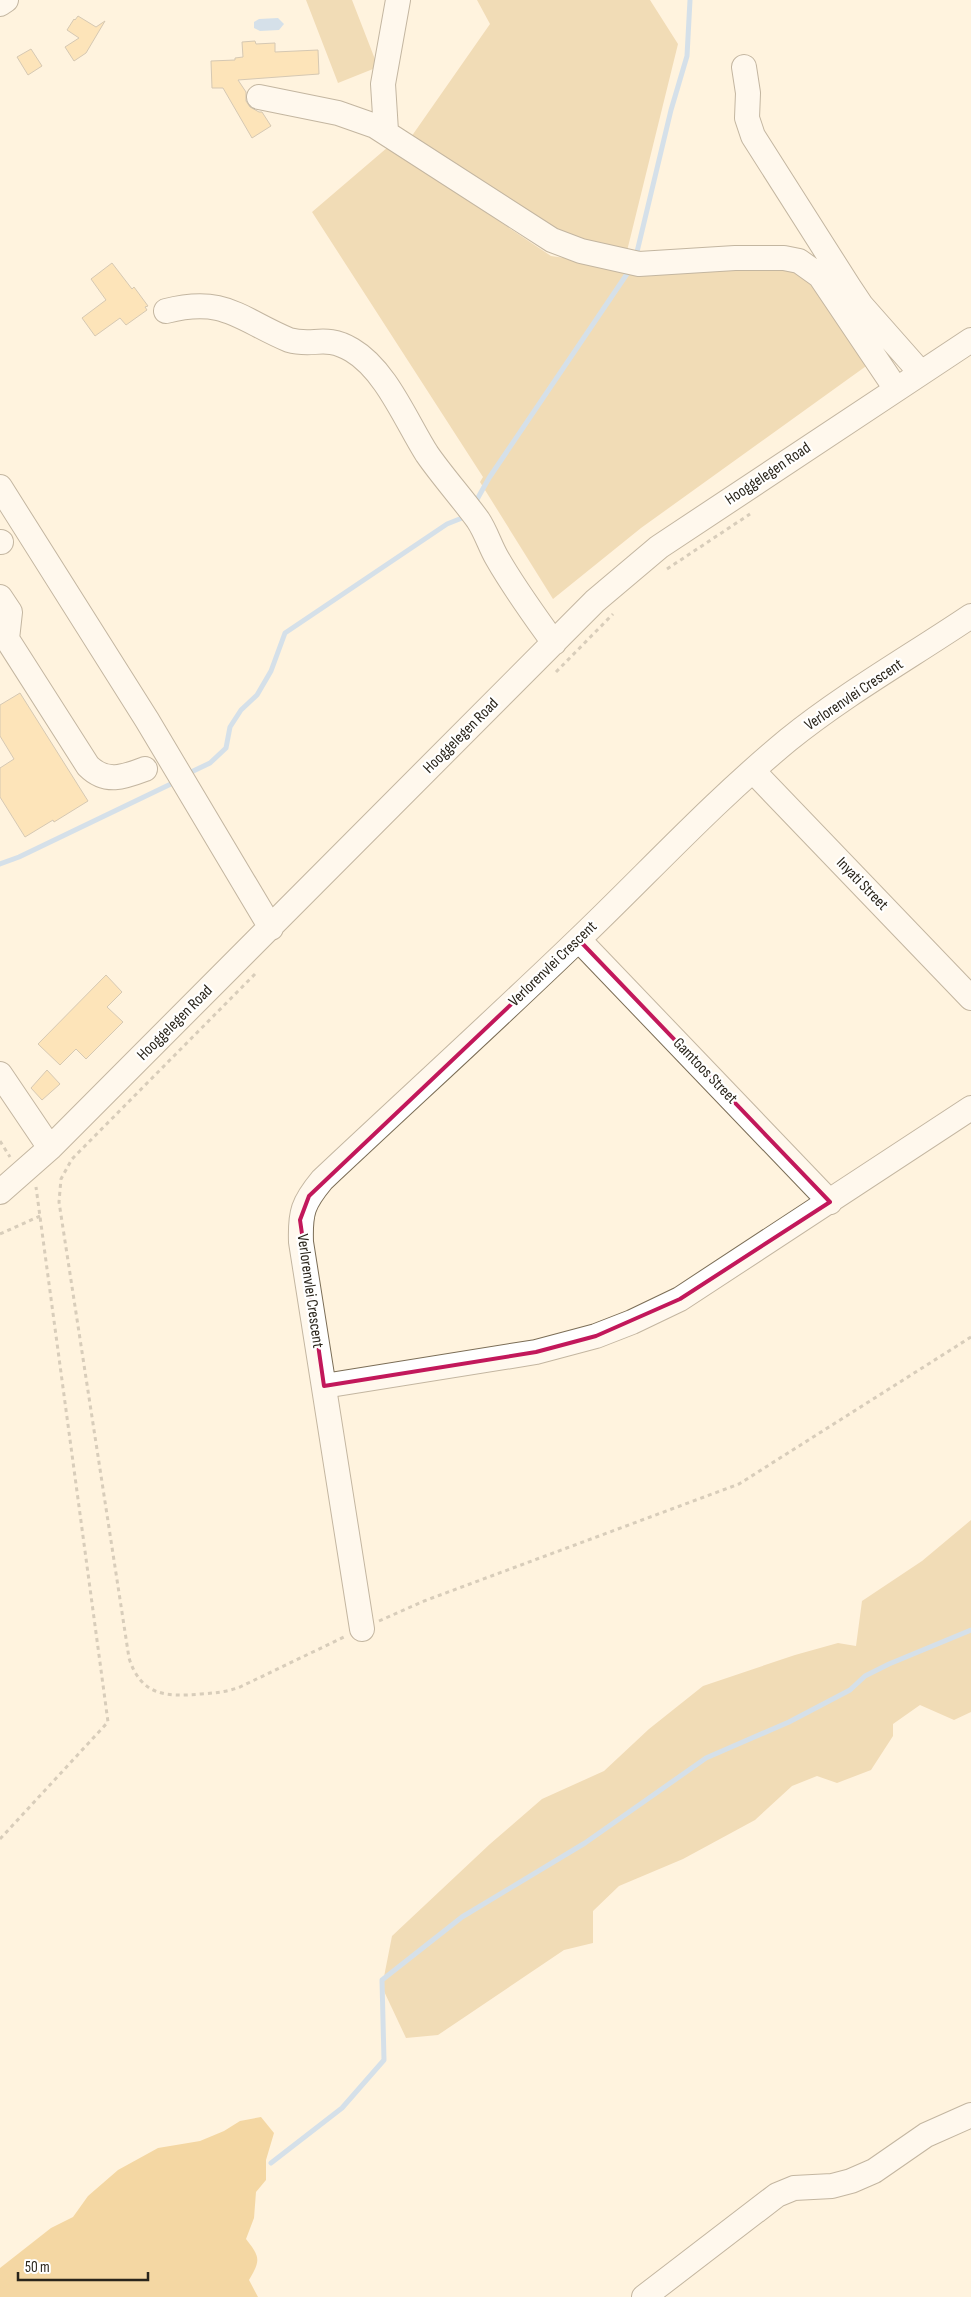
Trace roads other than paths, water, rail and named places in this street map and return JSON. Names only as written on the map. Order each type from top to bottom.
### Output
[{"type":"street","points":[[0,4],[6,0]]},
{"type":"street","points":[[386,132],[383,84],[398,0]]},
{"type":"street","points":[[744,67],[748,93],[749,128],[762,151],[853,293],[921,373]]},
{"type":"street","points":[[259,97],[359,119],[386,132],[552,240],[581,251],[631,263],[735,258],[784,258],[799,261],[820,276],[896,389]]},
{"type":"street","points":[[166,311],[183,306],[212,306],[241,315],[289,340],[297,342],[331,341],[353,350],[373,367],[428,455],[479,522],[516,590],[554,643]]},
{"type":"street","name":"Hooggelegen Road","points":[[0,1192],[33,1165],[595,601],[658,547],[971,340]]},
{"type":"street","points":[[0,487],[147,720],[271,928]]},
{"type":"street","points":[[0,597],[10,612],[7,639],[88,766],[99,775],[113,778],[145,769]]},
{"type":"street","name":"Verlorenvlei Crescent","points":[[362,1629],[301,1242],[300,1220],[309,1196],[322,1180],[579,940],[667,850],[753,771],[790,739],[828,711],[967,626]]},
{"type":"street","name":"Inyati Street","points":[[753,771],[971,998]]},
{"type":"street","name":"Gamtoos Street","points":[[579,940],[830,1202]]},
{"type":"street","points":[[0,1074],[50,1148]]},
{"type":"street","points":[[324,1386],[536,1352],[596,1336],[632,1322],[680,1299],[971,1108]]},
{"type":"street","points":[[644,2297],[777,2195],[794,2188],[832,2186],[851,2181],[874,2171],[926,2136],[971,2115]]},
{"type":"water","points":[[278,18],[284,24],[279,30],[260,31],[254,28],[254,22],[259,19]]},
{"type":"waterway","points":[[636,256],[671,110],[687,56],[690,0]]},
{"type":"waterway","points":[[475,503],[489,478],[631,268]]},
{"type":"waterway","points":[[187,774],[210,763],[226,748],[230,727],[241,710],[257,695],[271,671],[285,633],[447,524],[467,516]]},
{"type":"waterway","points":[[0,864],[19,857],[175,782]]},
{"type":"waterway","points":[[271,2163],[342,2108],[384,2060],[382,1980],[462,1917],[585,1843],[706,1758],[789,1722],[850,1690],[865,1676],[889,1664],[971,1630]]}]
